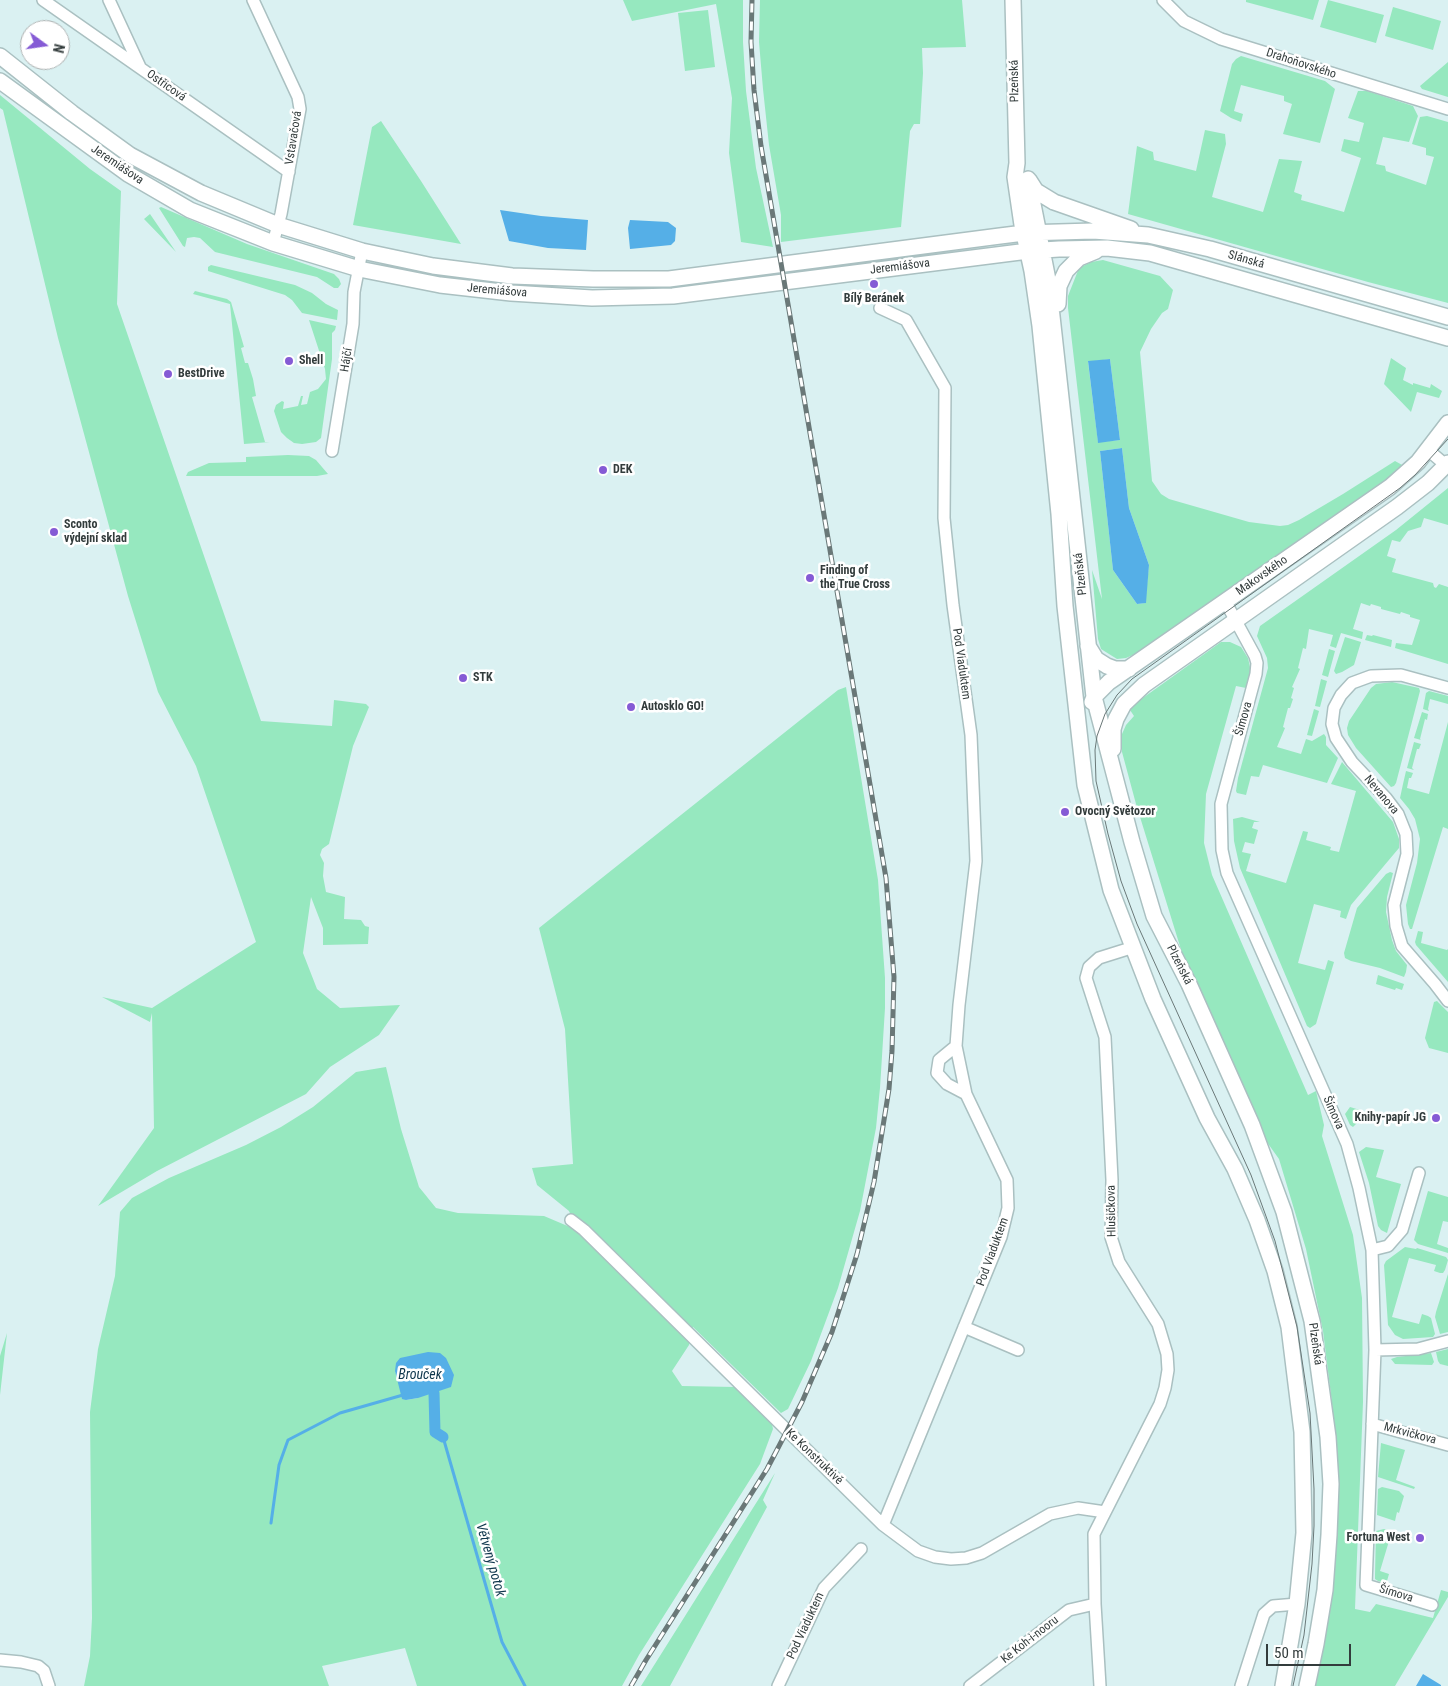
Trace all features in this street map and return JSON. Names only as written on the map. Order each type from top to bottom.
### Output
[{"type":"main road","name":"Plzeňská","points":[[1013,0],[1017,163],[1015,177],[1024,233],[1036,251],[1048,280],[1075,511],[1094,697],[1132,842],[1154,916],[1188,984],[1252,1126],[1284,1212],[1312,1321],[1328,1437],[1331,1484],[1330,1535],[1325,1590],[1307,1686]]},
{"type":"main road","name":"Jeremiášova","points":[[0,56],[72,113],[130,155],[201,194],[278,225],[362,251],[433,266],[512,276],[592,280],[669,279],[1024,233]]},
{"type":"main road","name":"Jeremiášova","points":[[0,81],[128,174],[190,210],[274,243],[359,269],[440,285],[511,293],[592,298],[673,296],[1036,251]]},
{"type":"main road","name":"Plzeňská","points":[[1017,163],[1028,179],[1039,233],[1036,251],[1040,326],[1073,678],[1085,785],[1098,844],[1111,890],[1153,999],[1207,1118],[1235,1169],[1257,1220],[1275,1271],[1289,1327],[1302,1432],[1304,1533],[1297,1604],[1283,1686]]},
{"type":"main road","points":[[1028,179],[1036,191],[1054,202],[1148,234]]},
{"type":"main road","name":"Slánská","points":[[1039,233],[1093,231],[1148,234],[1210,249],[1448,317]]},
{"type":"main road","points":[[1024,233],[1039,233]]},
{"type":"main road","points":[[1057,353],[1059,286],[1062,276],[1079,258],[1091,252],[1107,248]]},
{"type":"main road","name":"Slánská","points":[[1036,251],[1107,248],[1150,253],[1446,338]]},
{"type":"main road","name":"Makovského","points":[[1078,729],[1094,697],[1109,682],[1390,487],[1418,462],[1448,423]]},
{"type":"main road","name":"Makovského","points":[[1114,773],[1113,729],[1124,704],[1144,685],[1397,507],[1428,483],[1447,465]]},
{"type":"main road","points":[[1088,646],[1096,659],[1107,666],[1115,669],[1129,669]]},
{"type":"main road","points":[[1073,678],[1094,697],[1104,702],[1124,704]]},
{"type":"street","name":"Ostřicová","points":[[43,0],[289,172]]},
{"type":"street","points":[[109,0],[141,69]]},
{"type":"street","name":"Vstavačová","points":[[253,0],[298,97],[300,109],[274,243]]},
{"type":"street","name":"Drahoňovského","points":[[1163,0],[1184,20],[1221,39],[1448,109]]},
{"type":"street","name":"Hájčí","points":[[332,451],[353,324],[354,292],[362,251]]},
{"type":"street","name":"Pod Viaduktem","points":[[880,308],[906,320],[945,388],[944,518],[953,605],[971,735],[976,861],[956,1046],[966,1094],[1007,1180],[1008,1208],[1001,1237],[883,1525]]},
{"type":"street","points":[[1428,450],[1447,465]]},
{"type":"street","name":"Šímova","points":[[1225,601],[1255,656],[1256,674],[1221,804],[1220,834],[1227,873],[1347,1144],[1359,1188],[1372,1250],[1375,1350],[1366,1585],[1432,1604]]},
{"type":"street","name":"Nevanova","points":[[1448,688],[1401,675],[1371,676],[1352,683],[1340,694],[1334,708],[1332,724],[1336,738],[1352,762],[1386,798],[1398,814],[1406,834],[1407,854],[1394,905],[1396,926],[1402,946],[1436,984],[1448,1002]]},
{"type":"street","name":"Hlušičkova","points":[[1104,1512],[1160,1404],[1168,1370],[1167,1354],[1158,1324],[1119,1262],[1111,1237],[1112,1180],[1106,1036],[1086,978],[1089,967],[1099,958],[1134,947]]},
{"type":"street","points":[[956,1046],[939,1060],[937,1073],[947,1084],[966,1094]]},
{"type":"street","points":[[1372,1250],[1388,1246],[1402,1230],[1419,1173]]},
{"type":"street","name":"Ke Konstruktivě","points":[[570,1220],[584,1230],[883,1525],[918,1551],[935,1557],[966,1558],[982,1553],[1050,1514],[1078,1508],[1104,1512]]},
{"type":"street","points":[[964,1327],[1018,1350]]},
{"type":"street","points":[[1375,1350],[1418,1349],[1448,1341]]},
{"type":"street","name":"Mrkvičkova","points":[[1372,1424],[1448,1444]]},
{"type":"street","points":[[1100,1686],[1095,1604],[1094,1534],[1104,1512]]},
{"type":"street","name":"Pod Viaduktem","points":[[778,1686],[824,1588],[861,1550]]},
{"type":"street","name":"Ke Koh-i-nooru","points":[[970,1686],[1069,1610],[1095,1604]]},
{"type":"street","points":[[1241,1686],[1264,1614],[1273,1606],[1297,1604]]},
{"type":"street","points":[[0,1660],[38,1666],[44,1671],[50,1686]]},
{"type":"green space","points":[[623,0],[743,0],[746,91],[756,168],[773,247],[741,242],[729,153],[732,98],[716,4],[632,21]]},
{"type":"green space","points":[[760,0],[962,0],[966,47],[922,48],[923,73],[920,124],[914,124],[910,131],[901,227],[781,242],[781,215],[769,145],[763,89],[759,42]]},
{"type":"green space","points":[[1246,0],[1319,0],[1313,20],[1246,2]]},
{"type":"green space","points":[[1328,0],[1384,15],[1376,43],[1320,27]]},
{"type":"green space","points":[[1393,7],[1441,21],[1433,50],[1385,36]]},
{"type":"green space","points":[[708,10],[715,67],[685,71],[678,13]]},
{"type":"green space","points":[[1241,56],[1325,81],[1335,89],[1320,143],[1283,134],[1292,104],[1284,101],[1284,96],[1241,85],[1234,111],[1243,114],[1241,122],[1220,111],[1232,64]]},
{"type":"green space","points":[[1448,62],[1448,97],[1422,89],[1420,86]]},
{"type":"green space","points":[[1358,91],[1367,91],[1413,106],[1418,116],[1409,142],[1383,137],[1376,164],[1385,166],[1386,171],[1426,185],[1434,157],[1426,155],[1426,148],[1412,144],[1420,117],[1427,116],[1448,122],[1448,303],[1128,214],[1137,146],[1153,152],[1154,160],[1196,171],[1205,130],[1225,134],[1226,144],[1212,197],[1263,212],[1279,159],[1302,161],[1294,192],[1302,195],[1301,200],[1344,212],[1361,158],[1341,151],[1344,139],[1359,142],[1364,123],[1348,118]]},
{"type":"green space","points":[[0,95],[90,169],[121,191],[117,304],[261,721],[332,726],[334,700],[366,704],[369,707],[353,746],[329,844],[322,849],[320,855],[324,863],[323,876],[326,892],[345,897],[344,919],[361,920],[365,926],[369,927],[368,944],[323,945],[323,928],[311,897],[303,953],[317,989],[340,1008],[400,1005],[379,1035],[330,1067],[306,1094],[157,1171],[98,1206],[154,1128],[152,1013],[150,1022],[102,997],[152,1008],[256,942],[196,766],[158,692],[128,596],[58,338],[3,110],[0,108]]},
{"type":"green space","points":[[381,121],[461,244],[353,225],[372,127]]},
{"type":"green space","points":[[161,207],[247,244],[334,274],[341,284],[338,288],[334,288],[317,277],[215,252],[200,238],[187,238],[185,247],[159,208]]},
{"type":"green space","points":[[150,214],[176,252],[144,219]]},
{"type":"green space","points":[[1103,260],[1160,276],[1173,290],[1168,309],[1162,313],[1151,329],[1140,352],[1152,481],[1161,494],[1169,499],[1249,522],[1280,526],[1299,520],[1395,461],[1404,466],[1386,483],[1135,654],[1117,659],[1101,649],[1098,639],[1092,570],[1102,599],[1068,308],[1068,296],[1079,268],[1091,262]],"holes":[[[1110,359],[1120,440],[1098,442],[1088,362]],[[1122,448],[1129,508],[1149,565],[1145,603],[1137,604],[1113,570],[1100,451]]]},
{"type":"green space","points":[[211,265],[295,285],[312,293],[326,304],[338,310],[337,320],[302,313],[292,300],[285,295],[208,271],[208,267]]},
{"type":"green space","points":[[195,291],[227,299],[231,302],[244,347],[241,348],[245,363],[248,363],[253,379],[256,396],[252,397],[265,442],[270,442],[244,444],[230,304],[193,294]]},
{"type":"green space","points":[[309,320],[336,326],[332,333],[332,359],[321,438],[316,442],[302,444],[294,443],[281,432],[274,411],[276,405],[282,401],[284,402],[283,409],[298,406],[301,396],[303,396],[301,405],[307,404],[310,392],[318,389],[326,379],[325,369]]},
{"type":"green space","points":[[1391,358],[1406,368],[1403,380],[1413,385],[1413,383],[1430,388],[1431,384],[1442,391],[1439,398],[1417,392],[1411,412],[1384,384]]},
{"type":"green space","points":[[309,456],[316,460],[328,474],[317,476],[186,476],[188,472],[209,463],[246,462],[246,457]]},
{"type":"green space","points":[[1448,488],[1448,525],[1424,518],[1421,527],[1408,531],[1400,542],[1392,540],[1387,556],[1396,559],[1392,572],[1433,583],[1436,588],[1439,584],[1448,587],[1448,664],[1395,648],[1396,643],[1412,645],[1420,620],[1401,612],[1400,614],[1381,609],[1381,607],[1371,604],[1370,606],[1361,603],[1353,629],[1363,632],[1362,639],[1341,633],[1336,648],[1330,646],[1333,635],[1309,629],[1306,649],[1303,648],[1298,668],[1300,669],[1292,687],[1294,688],[1291,698],[1293,699],[1290,708],[1288,708],[1283,727],[1285,728],[1277,747],[1301,754],[1306,739],[1312,741],[1324,734],[1326,745],[1338,758],[1327,783],[1263,765],[1259,777],[1251,776],[1246,795],[1237,793],[1238,778],[1268,668],[1267,658],[1257,636],[1260,626],[1396,530]]},
{"type":"green space","points":[[1367,635],[1392,640],[1391,647],[1365,640]]},
{"type":"green space","points":[[1345,637],[1361,642],[1354,665],[1336,674],[1334,671]]},
{"type":"green space","points":[[1221,642],[1230,642],[1241,647],[1248,658],[1250,674],[1246,688],[1236,686],[1206,794],[1204,843],[1212,875],[1308,1095],[1316,1091],[1324,1125],[1322,1136],[1353,1235],[1362,1298],[1363,1402],[1355,1609],[1370,1612],[1376,1604],[1433,1618],[1441,1590],[1448,1592],[1448,1597],[1395,1686],[1315,1686],[1332,1585],[1337,1497],[1332,1403],[1323,1331],[1306,1249],[1279,1159],[1264,1138],[1183,956],[1122,752],[1122,734],[1126,725],[1134,716],[1130,710],[1133,705]]},
{"type":"green space","points":[[1329,649],[1335,651],[1328,677],[1322,675]]},
{"type":"green space","points":[[1321,679],[1327,681],[1320,707],[1315,706]]},
{"type":"green space","points":[[1392,682],[1419,688],[1420,691],[1396,783],[1391,787],[1356,748],[1348,735],[1347,728],[1349,721],[1371,688],[1376,684]]},
{"type":"green space","points":[[846,687],[878,880],[885,978],[885,1008],[876,1128],[860,1211],[838,1288],[811,1361],[788,1409],[781,1413],[693,1327],[689,1345],[672,1371],[682,1386],[735,1387],[772,1424],[773,1429],[760,1464],[639,1655],[622,1686],[417,1686],[405,1648],[322,1666],[329,1686],[84,1686],[90,1656],[92,1618],[90,1412],[98,1349],[115,1276],[120,1212],[132,1198],[169,1178],[246,1145],[281,1127],[313,1107],[356,1072],[386,1067],[401,1129],[419,1187],[436,1208],[458,1213],[544,1216],[577,1230],[569,1211],[537,1185],[532,1168],[573,1164],[565,1029],[539,928],[838,690]],"holes":[[[395,1371],[418,1398],[406,1400]]]},
{"type":"green space","points":[[1429,691],[1448,696],[1448,704],[1430,699],[1429,711],[1423,709],[1426,693]]},
{"type":"green space","points":[[1314,709],[1319,711],[1312,736],[1307,735]]},
{"type":"green space","points":[[1422,712],[1428,714],[1427,720],[1425,719],[1421,740],[1414,738]]},
{"type":"green space","points":[[1448,722],[1448,829],[1443,827],[1412,929],[1410,929],[1406,905],[1417,863],[1420,839],[1415,819],[1400,798],[1406,771],[1413,773],[1411,778],[1409,778],[1407,788],[1429,794]]},
{"type":"green space","points":[[1414,742],[1421,744],[1419,749],[1417,749],[1412,768],[1414,770],[1407,768]]},
{"type":"green space","points":[[1342,762],[1393,822],[1399,839],[1399,848],[1351,905],[1346,919],[1340,917],[1341,911],[1314,904],[1298,963],[1325,970],[1328,960],[1334,962],[1316,1024],[1310,1028],[1307,1026],[1240,868],[1234,841],[1233,819],[1242,817],[1260,822],[1254,822],[1252,828],[1258,830],[1254,844],[1245,842],[1242,852],[1251,854],[1246,871],[1286,883],[1303,831],[1308,832],[1306,840],[1331,847],[1330,850],[1339,852],[1356,791],[1331,784]]},
{"type":"green space","points":[[1393,873],[1387,897],[1386,912],[1396,951],[1407,965],[1404,977],[1380,968],[1351,961],[1345,958],[1344,953],[1357,908],[1386,874]]},
{"type":"green space","points":[[1418,931],[1423,932],[1421,943],[1448,949],[1448,982],[1416,945]]},
{"type":"green space","points":[[1378,975],[1404,984],[1402,990],[1396,988],[1395,990],[1376,984]]},
{"type":"green space","points":[[1437,1001],[1448,1012],[1448,1053],[1429,1048],[1425,1038],[1434,1002]]},
{"type":"green space","points":[[1350,1107],[1360,1110],[1357,1123],[1353,1127],[1350,1125],[1345,1114]]},
{"type":"green space","points":[[1366,1147],[1384,1150],[1376,1177],[1401,1184],[1387,1233],[1378,1226],[1369,1183],[1359,1152]]},
{"type":"green space","points":[[1428,1191],[1448,1197],[1448,1222],[1443,1221],[1437,1244],[1448,1248],[1448,1253],[1418,1244],[1414,1240]]},
{"type":"green space","points":[[1405,1247],[1417,1248],[1446,1257],[1448,1260],[1445,1270],[1443,1273],[1440,1273],[1434,1271],[1436,1265],[1409,1258],[1392,1317],[1419,1324],[1422,1314],[1428,1316],[1431,1318],[1435,1334],[1433,1337],[1403,1339],[1395,1335],[1388,1325],[1384,1265],[1386,1261]]},
{"type":"green space","points":[[1448,1274],[1448,1332],[1440,1334],[1435,1317]]},
{"type":"green space","points":[[7,1333],[0,1395],[0,1356]]},
{"type":"green space","points":[[1448,1349],[1448,1366],[1440,1364],[1436,1352]]},
{"type":"green space","points":[[1431,1353],[1434,1362],[1432,1365],[1395,1364],[1391,1359],[1397,1357]]},
{"type":"green space","points":[[1381,1443],[1405,1450],[1396,1480],[1415,1487],[1414,1489],[1378,1477]]},
{"type":"green space","points":[[775,1473],[763,1500],[767,1507],[670,1686],[641,1686]]},
{"type":"green space","points":[[1382,1487],[1399,1491],[1404,1496],[1395,1521],[1377,1515],[1378,1489]]},
{"type":"green space","points":[[1384,1529],[1392,1531],[1380,1571],[1389,1574],[1387,1581],[1384,1583],[1375,1579],[1375,1575],[1376,1531]]},
{"type":"water","points":[[500,210],[588,220],[586,250],[548,248],[509,241]]},
{"type":"water","points":[[630,220],[668,222],[676,228],[675,241],[671,245],[630,249],[628,228]]},
{"type":"water","points":[[1110,359],[1120,440],[1098,443],[1088,361]]},
{"type":"water","points":[[1122,448],[1129,508],[1149,565],[1146,603],[1137,604],[1113,570],[1100,451]]},
{"type":"water","name":"Brouček","points":[[428,1352],[440,1353],[446,1358],[454,1375],[451,1387],[418,1398],[402,1399],[395,1371],[396,1363],[400,1358]]},
{"type":"water","points":[[1423,1674],[1441,1685],[1441,1686],[1416,1686]]},
{"type":"waterway","name":"Větvený potok","points":[[434,1393],[435,1432],[443,1437]]},
{"type":"waterway","name":"Větvený potok","points":[[271,1523],[279,1465],[288,1440],[340,1413],[403,1395]]},
{"type":"waterway","name":"Větvený potok","points":[[443,1437],[502,1642],[525,1686]]},
{"type":"tram line","points":[[1293,1686],[1304,1635],[1314,1526],[1310,1413],[1297,1327],[1275,1241],[1251,1175],[1137,924],[1121,881],[1096,781],[1095,750],[1097,736],[1105,714],[1117,695],[1132,679],[1400,488],[1415,475],[1448,439]]},
{"type":"railway","points":[[631,1686],[767,1469],[802,1402],[832,1332],[857,1254],[874,1182],[889,1089],[892,1051],[894,977],[886,878],[761,146],[754,90],[751,42],[752,0]]},
{"type":"place","name":"Bílý Beránek","points":[[874,284]]},
{"type":"place","name":"Shell","points":[[289,361]]},
{"type":"place","name":"BestDrive","points":[[168,374]]},
{"type":"place","name":"DEK","points":[[603,470]]},
{"type":"place","name":"Sconto výdejní sklad","points":[[54,532]]},
{"type":"place","name":"Finding of the True Cross","points":[[810,578]]},
{"type":"place","name":"STK","points":[[463,678]]},
{"type":"place","name":"Autosklo GO!","points":[[631,707]]},
{"type":"place","name":"Ovocný Světozor","points":[[1065,812]]},
{"type":"place","name":"Knihy-papír JG","points":[[1436,1118]]},
{"type":"place","name":"Fortuna West","points":[[1420,1538]]}]
